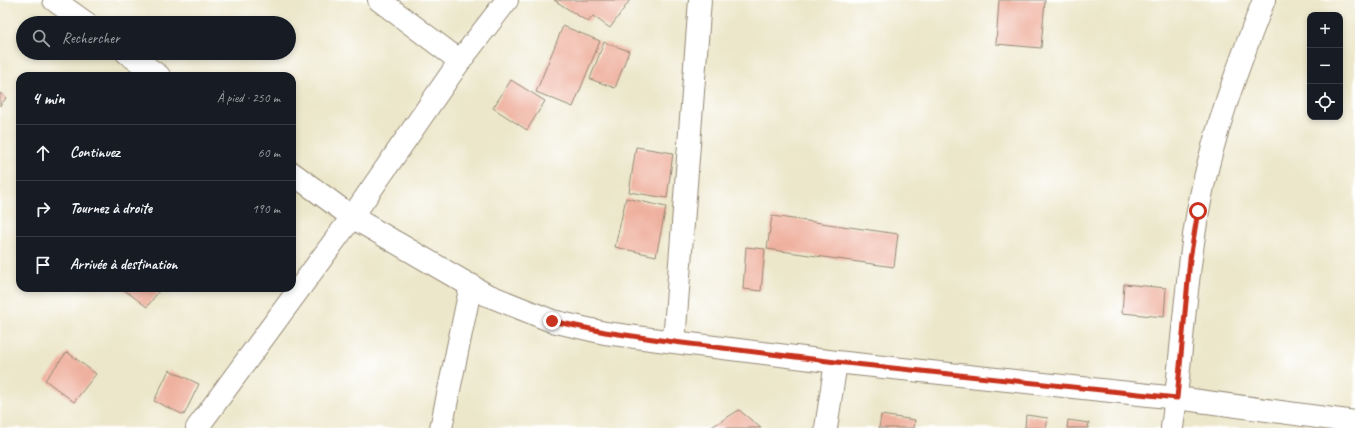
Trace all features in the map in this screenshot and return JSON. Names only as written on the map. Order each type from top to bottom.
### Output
[{"type":"street","points":[[54,0],[76,16]]},
{"type":"street","points":[[379,0],[460,61]]},
{"type":"street","points":[[197,428],[352,217],[460,61],[507,0]]},
{"type":"street","points":[[674,342],[700,0]]},
{"type":"street","points":[[1172,428],[1177,398],[1190,259],[1207,167],[1241,59],[1264,0]]},
{"type":"street","points":[[137,60],[153,72]]},
{"type":"street","points":[[296,176],[352,217],[485,294],[552,321],[605,332],[674,342],[836,362],[1177,398],[1355,422]]},
{"type":"street","points":[[441,428],[471,285]]},
{"type":"street","points":[[826,428],[836,362]]},
{"type":"building","points":[[554,0],[630,0],[610,28],[593,16],[588,22]]},
{"type":"building","points":[[999,0],[1045,0],[1041,48],[996,44]]},
{"type":"building","points":[[563,26],[600,41],[573,107],[536,92]]},
{"type":"building","points":[[604,42],[629,51],[615,88],[590,79]]},
{"type":"building","points":[[511,80],[545,101],[527,130],[493,108]]},
{"type":"building","points":[[0,93],[6,98],[0,106]]},
{"type":"building","points":[[636,147],[673,153],[667,198],[629,192]]},
{"type":"building","points":[[626,198],[666,207],[656,256],[615,247]]},
{"type":"building","points":[[772,216],[898,234],[894,267],[767,249]]},
{"type":"building","points":[[746,247],[765,249],[761,291],[743,289]]},
{"type":"building","points":[[1124,284],[1166,288],[1164,317],[1122,313]]},
{"type":"building","points":[[127,292],[158,292],[147,307]]},
{"type":"building","points":[[67,352],[96,374],[74,402],[45,380]]},
{"type":"building","points":[[169,370],[199,384],[184,415],[154,401]]},
{"type":"building","points":[[739,410],[761,428],[710,428]]},
{"type":"building","points":[[881,415],[915,420],[914,428],[879,428]]},
{"type":"building","points":[[1026,415],[1048,418],[1046,428],[1025,428]]},
{"type":"building","points":[[1068,420],[1089,423],[1088,428],[1067,428]]},
{"type":"route","points":[[552,321],[605,332],[674,342],[836,362],[1177,398],[1190,259],[1198,211]]}]
